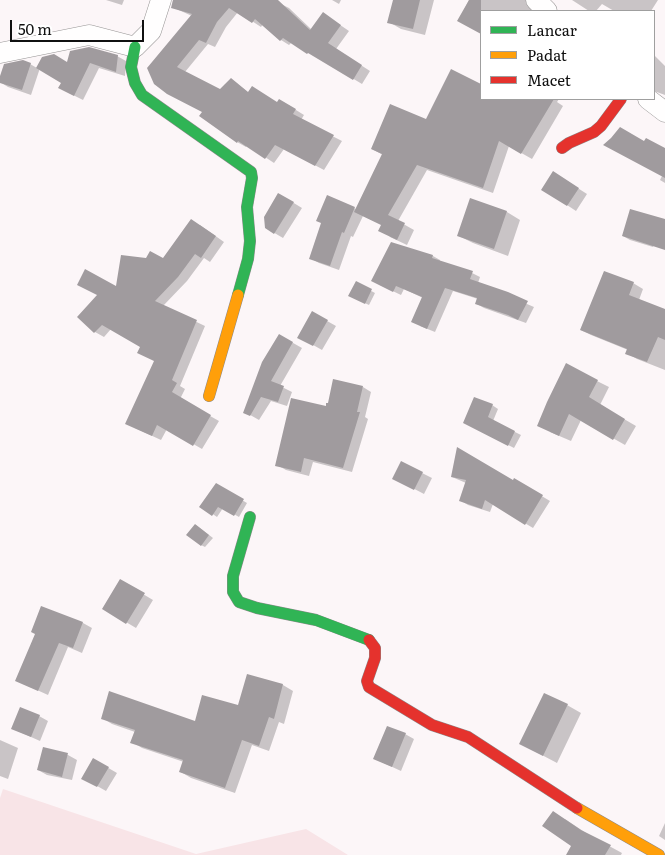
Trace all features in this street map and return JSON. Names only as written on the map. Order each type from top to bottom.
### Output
[{"type":"street","points":[[161,0],[152,31],[135,47],[131,67],[135,83],[142,95],[251,172],[252,178],[247,207],[250,241],[248,259],[209,396]]},
{"type":"street","points":[[536,0],[545,10]]},
{"type":"street","points":[[0,53],[88,35],[135,47]]},
{"type":"street","points":[[562,148],[568,143],[594,132],[601,126],[620,100]]},
{"type":"street","points":[[649,100],[665,112]]},
{"type":"street","points":[[250,517],[233,576],[233,592],[239,602],[257,608],[316,620],[368,638],[375,648],[375,658],[367,681],[369,687],[432,725],[468,737],[510,762],[572,805],[658,855]]},
{"type":"shaded area","points":[[3,789],[196,854],[306,829],[348,855],[0,855],[0,798]]},
{"type":"building","points":[[173,0],[278,0],[310,30],[323,12],[341,25],[328,43],[362,65],[353,80],[283,38],[280,41],[255,19],[252,23],[229,8],[217,22],[206,43],[199,40],[177,67],[220,89],[231,78],[248,92],[252,86],[277,102],[279,99],[296,109],[293,114],[334,135],[315,166],[275,145],[265,159],[238,141],[237,143],[199,116],[202,112],[167,94],[154,84],[147,68],[192,14],[171,8]]},
{"type":"building","points":[[393,0],[420,0],[413,29],[387,23]]},
{"type":"building","points":[[469,0],[481,0],[480,33],[457,21]]},
{"type":"building","points":[[89,47],[118,55],[116,72],[90,63],[74,96],[58,88],[61,83],[36,68],[42,57],[54,54],[67,62],[70,51]]},
{"type":"building","points":[[23,60],[31,63],[22,90],[0,83],[4,64]]},
{"type":"building","points":[[451,69],[480,84],[480,100],[553,100],[521,154],[499,141],[483,188],[417,165],[388,215],[405,223],[397,240],[378,231],[381,225],[354,212],[382,154],[371,149],[390,104],[426,119]]},
{"type":"building","points":[[620,127],[644,141],[646,138],[665,148],[665,178],[603,145]]},
{"type":"building","points":[[553,171],[579,188],[567,206],[541,190]]},
{"type":"building","points":[[278,193],[294,202],[274,234],[265,228],[264,217]]},
{"type":"building","points":[[327,195],[355,207],[344,233],[342,232],[330,266],[309,259],[321,223],[316,221]]},
{"type":"building","points":[[470,198],[507,211],[494,249],[457,236]]},
{"type":"building","points":[[630,209],[665,219],[665,250],[622,236]]},
{"type":"building","points":[[191,219],[216,236],[201,258],[195,254],[178,277],[155,301],[197,320],[172,380],[177,383],[172,392],[211,415],[193,446],[157,425],[152,436],[125,424],[154,361],[137,353],[140,347],[102,325],[94,333],[77,317],[97,295],[77,285],[85,269],[116,286],[121,255],[146,258],[150,251],[163,258]]},
{"type":"building","points":[[391,242],[433,255],[432,258],[473,271],[470,279],[528,301],[518,320],[475,304],[477,298],[445,288],[427,329],[411,322],[422,297],[396,286],[393,292],[371,281]]},
{"type":"building","points":[[604,271],[634,282],[629,295],[665,309],[665,340],[658,337],[647,362],[625,354],[627,349],[580,330]]},
{"type":"building","points":[[356,281],[372,289],[365,304],[348,296]]},
{"type":"building","points":[[312,311],[328,320],[313,346],[297,338]]},
{"type":"building","points":[[279,334],[293,342],[271,381],[284,386],[278,402],[261,397],[250,416],[243,413],[262,362]]},
{"type":"building","points":[[566,363],[598,380],[589,397],[625,419],[613,440],[569,414],[559,436],[537,426]]},
{"type":"building","points":[[333,379],[363,386],[357,412],[360,412],[343,468],[304,458],[301,472],[275,466],[291,398],[326,406]]},
{"type":"building","points":[[474,397],[493,404],[488,417],[515,431],[508,446],[463,423]]},
{"type":"building","points":[[457,447],[513,480],[514,478],[543,495],[525,525],[485,500],[482,509],[459,501],[466,480],[451,477]]},
{"type":"building","points":[[401,461],[423,472],[414,490],[392,479]]},
{"type":"building","points":[[216,483],[244,499],[234,516],[218,507],[212,516],[199,507]]},
{"type":"building","points":[[195,524],[209,535],[201,546],[186,535]]},
{"type":"building","points":[[120,579],[145,593],[126,624],[102,609]]},
{"type":"building","points":[[41,606],[83,622],[73,648],[59,643],[38,691],[15,681],[35,634],[31,632]]},
{"type":"building","points":[[247,674],[283,684],[274,719],[269,717],[259,746],[242,740],[225,788],[179,772],[183,760],[130,743],[135,730],[101,719],[109,691],[195,721],[202,695],[238,705]]},
{"type":"building","points":[[544,693],[568,704],[543,756],[519,744]]},
{"type":"building","points":[[20,707],[40,715],[31,737],[11,729]]},
{"type":"building","points":[[387,726],[406,733],[392,767],[373,759]]},
{"type":"building","points":[[43,747],[68,753],[62,777],[37,770]]},
{"type":"building","points":[[93,758],[109,767],[97,787],[81,779]]},
{"type":"building","points":[[553,811],[581,830],[611,845],[605,855],[566,855],[571,846],[542,826]]},
{"type":"traffic: fast","points":[[135,47],[131,67],[135,83],[142,95],[251,172],[252,178],[247,207],[250,241],[248,259],[238,295]]},
{"type":"traffic: fast","points":[[250,517],[233,576],[233,592],[239,602],[257,608],[316,620],[369,640]]},
{"type":"traffic: slow","points":[[209,396],[238,295]]},
{"type":"traffic: slow","points":[[577,808],[659,855]]},
{"type":"traffic: jam","points":[[562,148],[594,132],[601,126],[620,100]]},
{"type":"traffic: jam","points":[[369,640],[375,648],[375,658],[367,681],[369,687],[432,725],[468,737],[577,808]]}]
